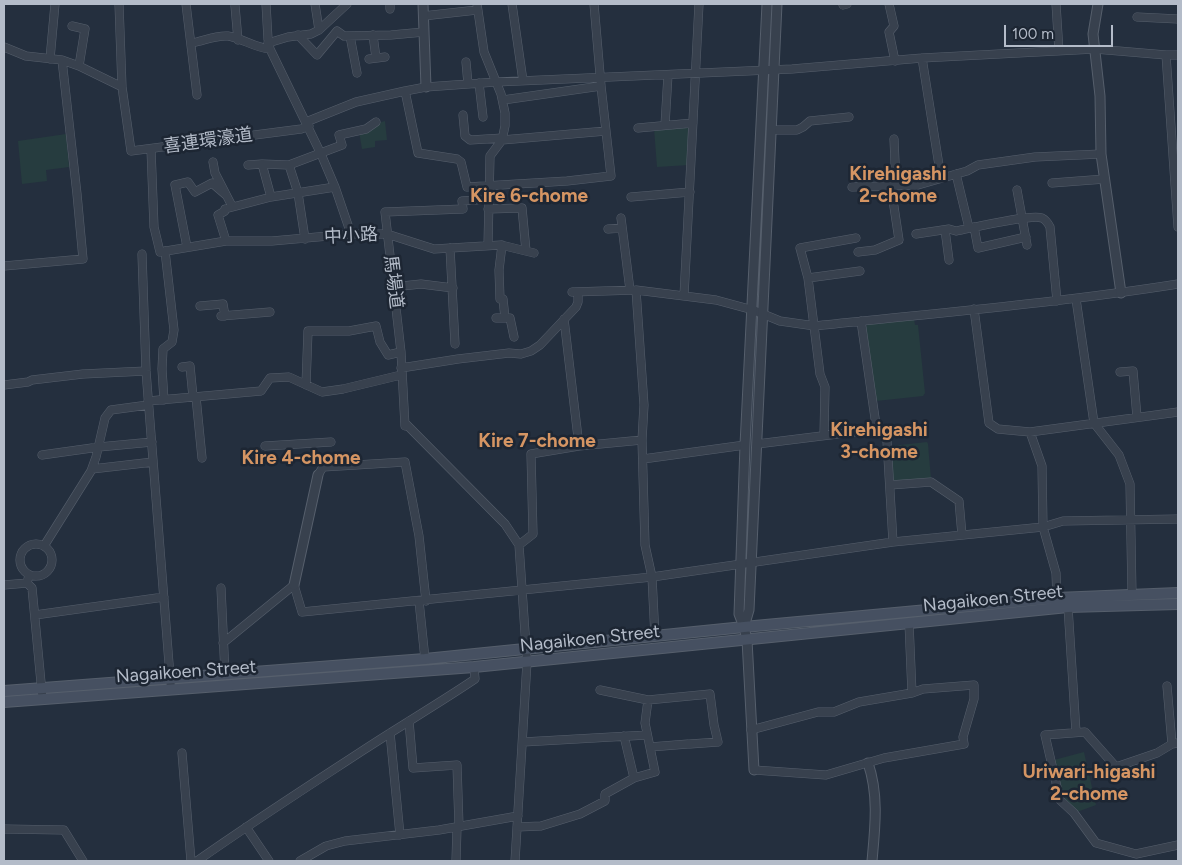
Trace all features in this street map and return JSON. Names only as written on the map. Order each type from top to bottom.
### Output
[{"type":"main road","name":"Nagaikoen Street","points":[[4,691],[527,650],[744,627],[1057,598],[1178,592]]},
{"type":"main road","name":"Nagaikoen Street","points":[[4,702],[171,688],[474,667],[1068,607],[1178,604]]},
{"type":"street","points":[[50,59],[55,4]]},
{"type":"street","points":[[120,4],[122,87],[131,151],[151,149]]},
{"type":"street","points":[[186,4],[197,95]]},
{"type":"street","points":[[266,4],[269,46],[308,124],[335,187],[351,234]]},
{"type":"street","points":[[315,4],[318,30]]},
{"type":"street","points":[[192,43],[212,37],[228,36],[261,48],[269,46],[298,35],[311,34],[347,4]]},
{"type":"street","points":[[423,4],[426,87]]},
{"type":"street","points":[[512,4],[523,82]]},
{"type":"street","points":[[405,91],[418,153],[461,162],[466,187],[488,187],[611,176],[600,82],[594,4]]},
{"type":"street","points":[[684,296],[699,4]]},
{"type":"street","points":[[744,627],[749,610],[771,130],[767,4]]},
{"type":"street","points":[[751,730],[818,712],[834,712],[859,702],[912,693],[923,689],[974,685],[974,699],[964,737],[964,744],[884,758],[826,775],[754,770],[751,730],[746,640],[739,614],[740,565],[752,310],[769,70],[777,4]]},
{"type":"street","points":[[890,4],[894,26],[888,32],[895,61]]},
{"type":"street","points":[[1056,4],[1059,51]]},
{"type":"street","points":[[1098,4],[1093,34],[1100,96],[1101,154],[1121,293]]},
{"type":"street","points":[[235,6],[238,40]]},
{"type":"street","points":[[423,16],[477,7],[484,52],[503,100],[505,126],[503,139],[490,156],[488,245]]},
{"type":"street","points":[[1137,17],[1178,19]]},
{"type":"street","points":[[72,26],[85,29],[79,66]]},
{"type":"street","points":[[298,35],[317,54],[337,31],[344,36],[424,32]]},
{"type":"street","points":[[373,35],[373,59],[385,57]]},
{"type":"street","points":[[350,36],[357,73]]},
{"type":"street","points":[[4,47],[26,56],[62,60],[79,66],[122,87]]},
{"type":"street","points":[[503,100],[600,82],[696,73],[846,66],[922,58],[1095,49],[1178,55]]},
{"type":"street","points":[[1166,55],[1178,227]]},
{"type":"street","points":[[922,58],[941,178]]},
{"type":"street","points":[[4,266],[83,259],[62,60]]},
{"type":"street","points":[[466,62],[468,84]]},
{"type":"street","points":[[665,126],[668,75]]},
{"type":"street","name":"喜連環濠道","points":[[164,400],[163,349],[172,342],[174,336],[163,252],[154,227],[151,149],[300,129],[356,102],[426,87],[496,82],[600,82]]},
{"type":"street","points":[[479,83],[484,117]]},
{"type":"street","points":[[463,115],[465,136],[470,140],[606,131]]},
{"type":"street","points":[[771,130],[796,130],[810,121],[849,117]]},
{"type":"street","points":[[248,166],[262,164],[289,165],[321,154],[342,145],[339,135],[366,129],[376,122]]},
{"type":"street","points":[[638,128],[693,123]]},
{"type":"street","points":[[858,252],[880,248],[899,240],[893,187],[894,140]]},
{"type":"street","points":[[852,187],[918,185],[978,166],[1035,157],[1101,154]]},
{"type":"street","points":[[214,162],[215,173],[232,206]]},
{"type":"street","points":[[262,164],[271,197]]},
{"type":"street","points":[[289,165],[298,193],[305,238]]},
{"type":"street","points":[[956,174],[978,248],[1026,241],[1017,190]]},
{"type":"street","points":[[1052,183],[1105,179]]},
{"type":"street","points":[[187,247],[175,185],[188,182],[195,192],[212,183],[226,194]]},
{"type":"street","points":[[226,241],[218,215],[225,211],[225,209],[271,197],[335,187]]},
{"type":"street","points":[[631,197],[690,192]]},
{"type":"street","name":"馬場道","points":[[488,199],[462,201],[462,209],[385,212],[401,352],[405,424],[505,524],[519,545]]},
{"type":"street","points":[[488,209],[522,208],[526,250]]},
{"type":"street","points":[[621,218],[633,290],[644,406],[642,440],[645,545],[652,577],[656,637]]},
{"type":"street","points":[[916,234],[972,228],[1022,219],[1042,218],[1048,222],[1050,227],[1056,301]]},
{"type":"street","points":[[608,229],[622,228]]},
{"type":"street","points":[[945,230],[950,260]]},
{"type":"street","name":"中小路","points":[[163,252],[226,241],[272,241],[351,234],[387,234],[434,249],[502,245],[534,253]]},
{"type":"street","points":[[824,435],[825,387],[820,374],[808,278],[800,248],[856,238]]},
{"type":"street","points":[[502,245],[499,270],[501,318],[510,318],[514,338]]},
{"type":"street","points":[[450,248],[455,344]]},
{"type":"street","points":[[142,254],[148,403],[171,688]]},
{"type":"street","points":[[808,278],[860,270]]},
{"type":"street","points":[[393,287],[421,284],[453,288]]},
{"type":"street","points":[[44,546],[92,469],[105,418],[111,410],[164,400],[261,391],[270,378],[289,377],[322,392],[343,390],[401,372],[492,355],[521,354],[531,351],[540,345],[576,307],[578,302],[577,292],[633,290],[716,300],[752,310],[780,321],[815,326],[1076,299],[1178,284]]},
{"type":"street","points":[[1076,299],[1094,423],[1119,455],[1130,484],[1132,594]]},
{"type":"street","points":[[200,306],[223,304],[223,316],[270,312]]},
{"type":"street","points":[[974,309],[989,423],[998,429],[1030,432],[1086,426],[1094,423],[1178,412]]},
{"type":"street","points":[[564,319],[579,446]]},
{"type":"street","points":[[861,321],[876,425],[888,441],[893,542]]},
{"type":"street","points":[[306,385],[308,331],[349,331],[376,326],[380,342],[388,355],[401,352]]},
{"type":"street","points":[[182,367],[190,366],[202,458]]},
{"type":"street","points":[[4,385],[83,374],[146,371]]},
{"type":"street","points":[[1120,372],[1133,371],[1137,417]]},
{"type":"street","points":[[757,444],[878,429]]},
{"type":"street","points":[[1030,432],[1042,466],[1043,527],[1056,574],[1057,598]]},
{"type":"street","points":[[515,861],[527,662],[519,545],[533,534],[531,454],[579,446],[642,440]]},
{"type":"street","points":[[42,455],[152,442]]},
{"type":"street","points":[[265,446],[331,442]]},
{"type":"street","points":[[643,459],[745,445]]},
{"type":"street","points":[[92,469],[153,462]]},
{"type":"street","points":[[425,659],[423,601],[419,536],[405,462],[324,467],[318,475],[294,585],[302,612],[423,601],[652,577],[893,542],[1043,527],[1063,521],[1178,518]]},
{"type":"street","points":[[890,485],[931,482],[959,500],[962,535]]},
{"type":"street","points":[[4,585],[28,579],[34,576],[42,576],[50,568],[52,556],[44,546],[37,544],[28,546],[21,554],[20,564],[24,571],[28,579],[32,588],[42,699]]},
{"type":"street","points":[[223,644],[294,585]]},
{"type":"street","points":[[221,588],[225,674]]},
{"type":"street","points":[[35,615],[164,597]]},
{"type":"street","points":[[1068,607],[1076,732]]},
{"type":"street","points":[[909,623],[912,693]]},
{"type":"street","points":[[197,861],[475,678],[474,667]]},
{"type":"street","points":[[1167,686],[1175,743],[1157,753],[1116,767],[1085,732],[1045,735],[1060,800],[1074,813],[1096,843],[1135,858],[1178,845]]},
{"type":"street","points":[[600,690],[648,700],[710,694],[718,742],[650,747]]},
{"type":"street","points":[[517,827],[541,826],[580,814],[605,801],[605,794],[634,778],[655,772],[645,723],[648,700]]},
{"type":"street","points":[[409,721],[413,768],[457,765],[458,827],[456,861]]},
{"type":"street","points":[[390,734],[400,835]]},
{"type":"street","points":[[523,742],[647,734]]},
{"type":"street","points":[[624,736],[634,778]]},
{"type":"street","points":[[182,753],[191,861]]},
{"type":"street","points":[[868,763],[873,777],[876,806],[872,861]]},
{"type":"street","points":[[300,861],[326,846],[345,841],[458,827],[518,816]]},
{"type":"street","points":[[246,827],[268,861]]},
{"type":"street","points":[[4,830],[64,830],[83,861]]},
{"type":"green space","points":[[385,121],[387,140],[375,141],[375,147],[362,149],[359,131]]},
{"type":"green space","points":[[690,126],[689,165],[657,167],[654,128]]},
{"type":"green space","points":[[66,134],[69,167],[46,170],[47,181],[22,184],[18,141]]},
{"type":"green space","points":[[914,319],[915,325],[918,325],[925,393],[923,396],[876,401],[866,327],[869,323]]},
{"type":"green space","points":[[927,442],[931,479],[893,481],[890,447]]},
{"type":"green space","points":[[1084,752],[1096,805],[1077,812],[1062,799],[1054,760]]},
{"type":"district","name":"Kirehigashi 2-chome","points":[[898,185]]},
{"type":"district","name":"Kire 6-chome","points":[[529,196]]},
{"type":"district","name":"Kire 7-chome","points":[[537,441]]},
{"type":"district","name":"Kirehigashi 3-chome","points":[[879,441]]},
{"type":"district","name":"Kire 4-chome","points":[[301,458]]},
{"type":"district","name":"Uriwari-higashi 2-chome","points":[[1089,783]]}]
